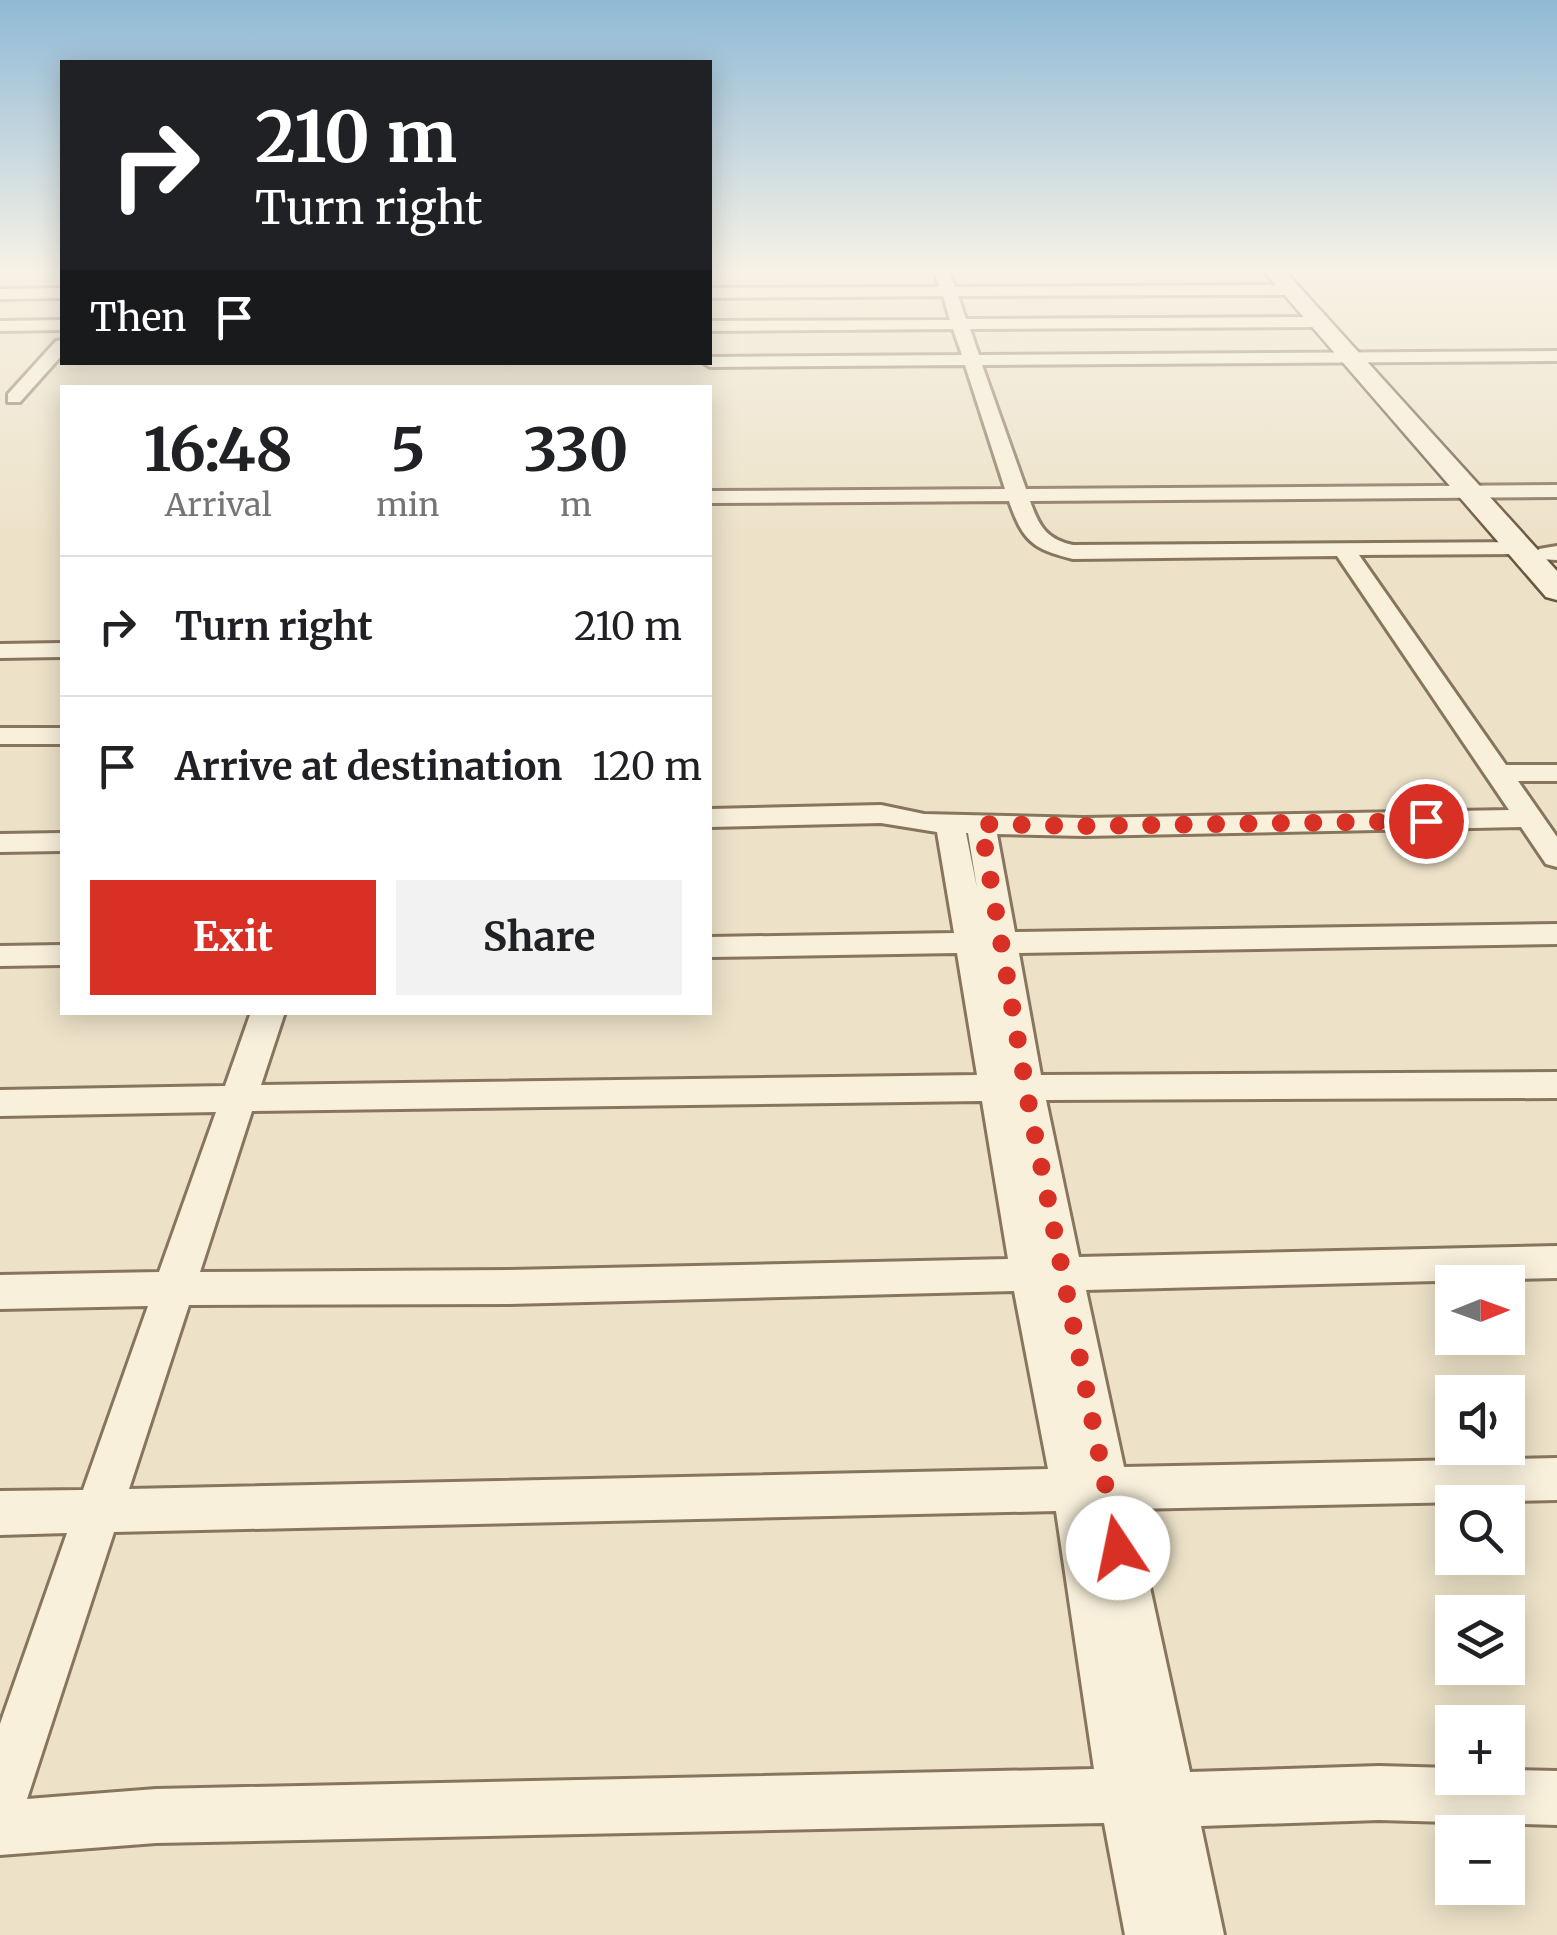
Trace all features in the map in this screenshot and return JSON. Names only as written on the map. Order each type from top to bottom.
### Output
[{"type":"street","points":[[14,398],[49,359]]},
{"type":"street","points":[[712,362],[1061,359]]},
{"type":"street","points":[[1361,359],[1480,491],[1545,555],[1557,590]]},
{"type":"street","points":[[970,360],[1030,532],[1051,548],[1073,552],[1343,549],[1545,555]]},
{"type":"street","points":[[712,496],[1557,491]]},
{"type":"street","points":[[1343,549],[1557,858]]},
{"type":"street","points":[[0,651],[60,650]]},
{"type":"street","points":[[0,736],[60,736]]},
{"type":"street","points":[[1505,782],[1557,773]]},
{"type":"street","points":[[1505,782],[1557,790]]},
{"type":"street","points":[[712,818],[881,814],[937,823],[1122,826],[1530,818]]},
{"type":"street","points":[[712,833],[891,830],[937,823]]},
{"type":"street","points":[[937,823],[985,942]]},
{"type":"street","points":[[981,824],[985,942],[1146,1797],[1152,1935]]},
{"type":"street","points":[[0,827],[60,826]]},
{"type":"street","points":[[0,843],[60,842]]},
{"type":"street","points":[[712,947],[1557,934]]},
{"type":"street","points":[[0,956],[60,956]]},
{"type":"street","points":[[0,1800],[267,1015]]},
{"type":"street","points":[[0,1104],[1011,1087],[1557,1086]]},
{"type":"street","points":[[0,1292],[509,1287],[1557,1262]]},
{"type":"street","points":[[0,1513],[1557,1479]]},
{"type":"street","points":[[0,1828],[156,1816],[1379,1792],[1557,1798]]},
{"type":"street","points":[[1146,1797],[1196,1935]]},
{"type":"route","points":[[1118,1548],[1028,1100],[981,824],[1426,821]]}]
